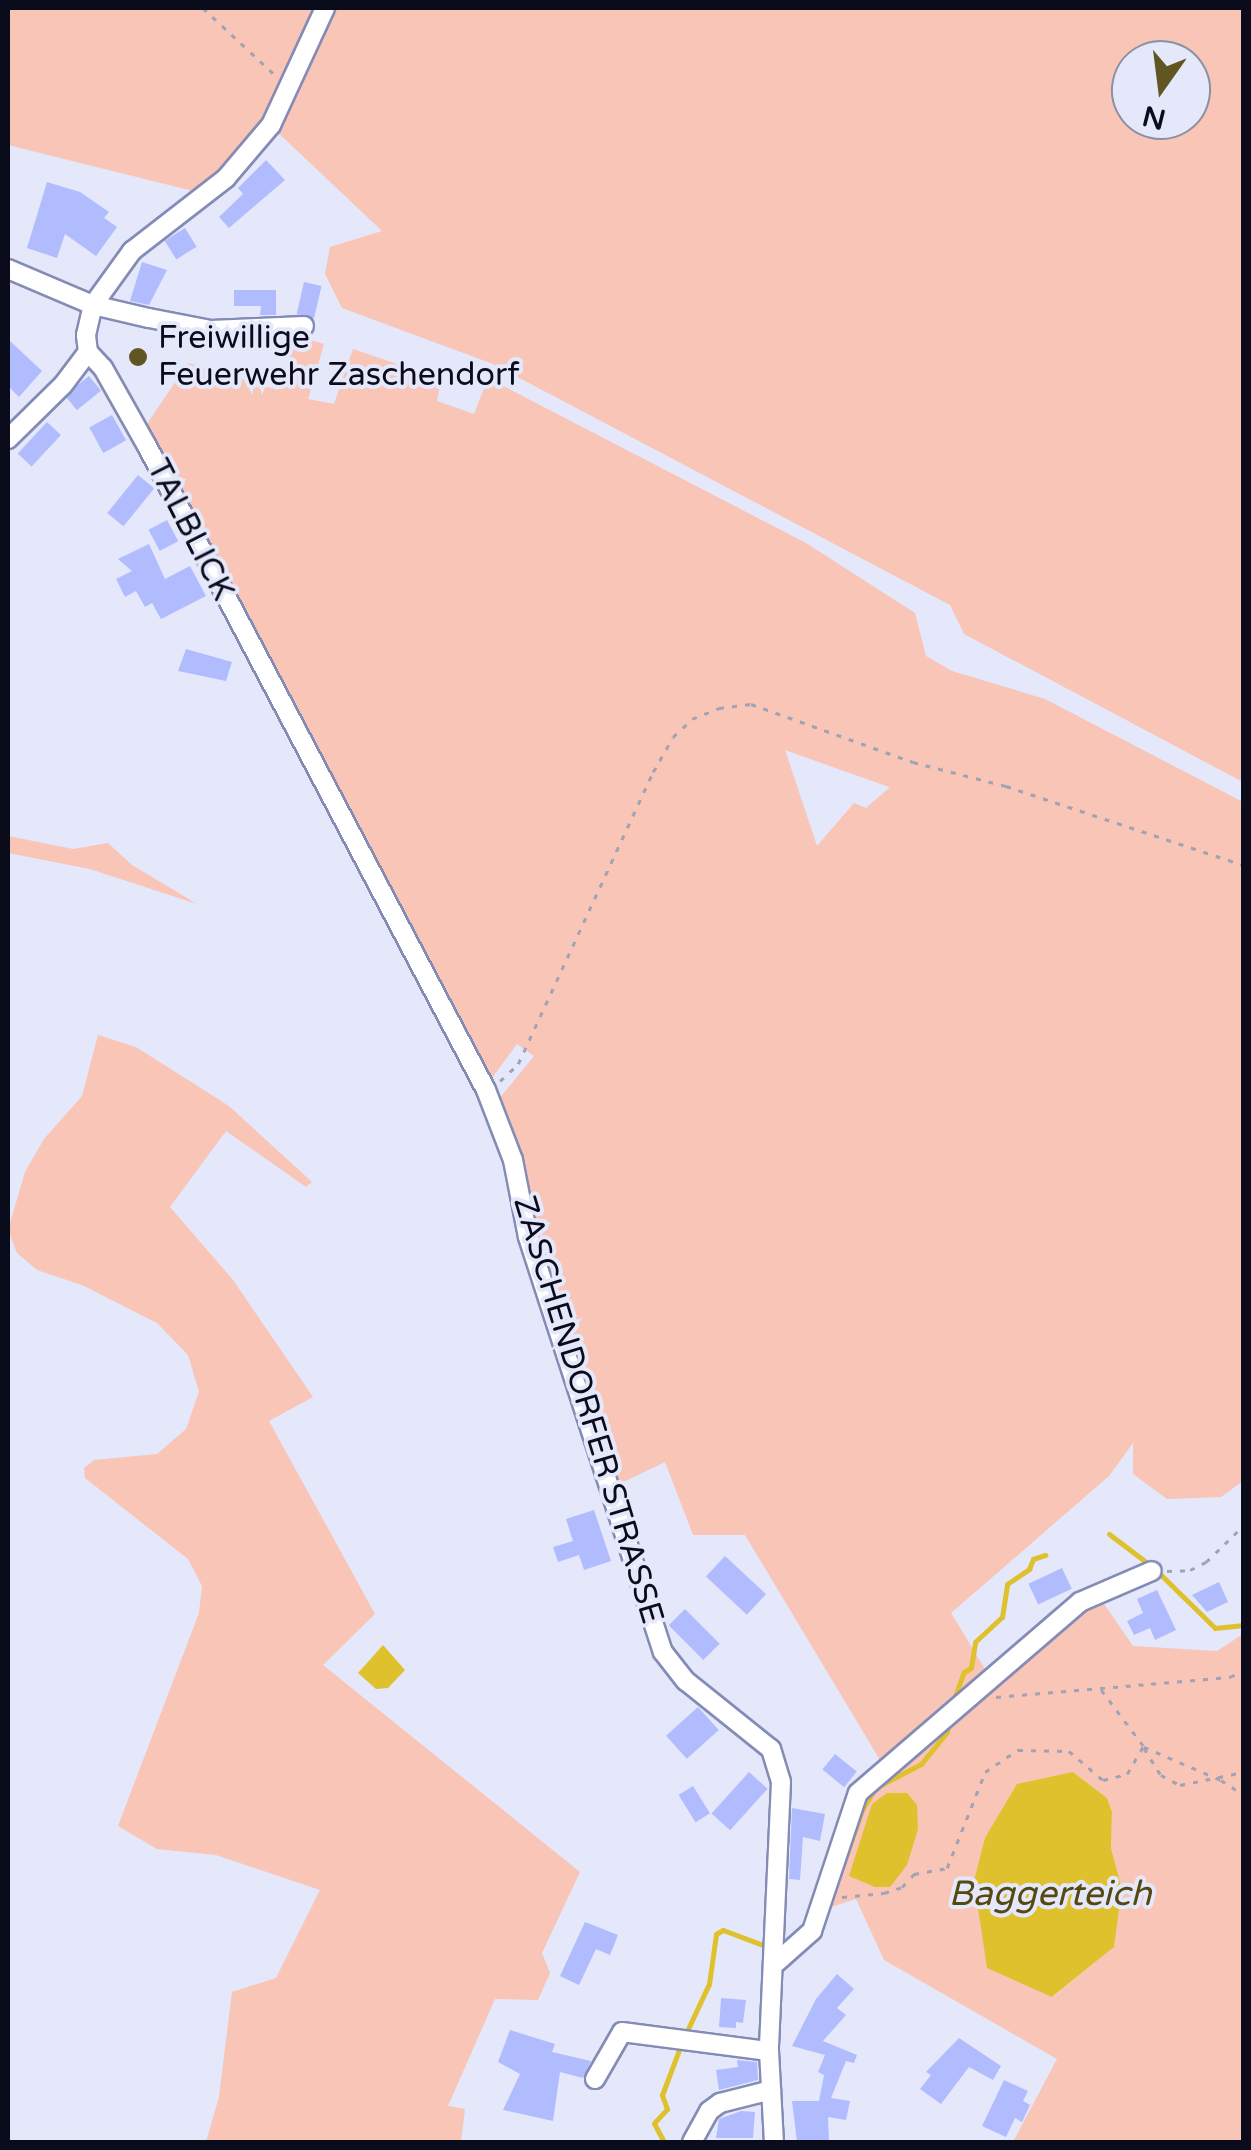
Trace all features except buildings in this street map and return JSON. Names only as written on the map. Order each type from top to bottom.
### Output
[{"type":"street","points":[[8,439],[63,385],[88,352],[86,335],[93,305],[132,250],[226,178],[271,126],[325,8]]},
{"type":"street","points":[[8,269],[93,305],[211,330],[304,326]]},
{"type":"street","name":"TALBLICK","points":[[88,352],[103,368],[147,446],[285,713]]},
{"type":"street","name":"ZASCHENDORFER STRASSE","points":[[285,713],[486,1090],[513,1160],[528,1237],[599,1424],[663,1652],[686,1681],[770,1749],[782,1782],[770,2052],[774,2142]]},
{"type":"street","points":[[777,1962],[812,1931],[858,1793],[1080,1602],[1157,1571]]},
{"type":"street","points":[[595,2079],[622,2032],[770,2052]]},
{"type":"street","points":[[692,2142],[709,2111],[720,2103],[771,2090]]},
{"type":"path","points":[[202,8],[289,89]]},
{"type":"path","points":[[486,1090],[518,1064],[619,839],[666,748],[692,719],[719,708],[751,704],[913,762],[1006,786],[1244,865]]},
{"type":"path","points":[[1157,1571],[1190,1570],[1206,1562],[1226,1548],[1244,1526]]},
{"type":"path","points":[[961,1703],[1098,1686],[1230,1677],[1244,1670]]},
{"type":"path","points":[[1098,1686],[1161,1775],[1180,1786],[1244,1772]]},
{"type":"path","points":[[1142,1746],[1221,1780],[1244,1796]]},
{"type":"path","points":[[821,1900],[884,1893],[902,1888],[914,1874],[947,1868],[985,1772],[1018,1750],[1068,1751],[1103,1780],[1127,1774],[1142,1746]]},
{"type":"shaded area","points":[[8,8],[319,8],[266,121],[220,174],[197,192],[8,145]]},
{"type":"shaded area","points":[[325,8],[1243,8],[1243,782],[964,634],[950,605],[493,364],[342,308],[325,274],[330,247],[382,231],[271,126]]},
{"type":"shaded area","points":[[297,336],[324,344],[308,399],[334,404],[353,349],[441,379],[437,401],[474,414],[488,378],[806,543],[915,613],[926,656],[952,671],[1045,699],[1243,802],[1243,1481],[1221,1497],[1167,1499],[1133,1474],[1133,1443],[1109,1476],[951,1613],[985,1669],[880,1760],[745,1535],[693,1535],[665,1462],[617,1485],[499,1099],[534,1056],[517,1044],[489,1082],[145,427],[188,363],[278,390]],"holes":[[[785,750],[889,787],[866,808],[854,803],[817,846]]]},
{"type":"shaded area","points":[[8,836],[73,849],[108,843],[132,865],[197,904],[90,869],[8,853]]},
{"type":"shaded area","points":[[98,1035],[136,1047],[229,1106],[312,1182],[306,1187],[226,1131],[170,1207],[233,1280],[313,1397],[269,1421],[375,1614],[323,1665],[580,1872],[542,1953],[550,1973],[538,2000],[495,1999],[448,2106],[465,2109],[461,2142],[206,2142],[219,2097],[232,1992],[276,1978],[320,1890],[216,1855],[157,1849],[118,1826],[199,1613],[202,1586],[188,1559],[85,1478],[84,1468],[94,1460],[157,1454],[186,1429],[199,1392],[188,1355],[157,1323],[82,1285],[37,1270],[17,1253],[8,1230],[25,1172],[44,1139],[82,1096]]},
{"type":"shaded area","points":[[1100,1598],[1133,1646],[1217,1651],[1243,1634],[1243,2142],[1013,2142],[1057,2059],[884,1960],[856,1899],[831,1907],[835,1877],[862,1797],[1018,1654]],"holes":[[[1073,1772],[1107,1798],[1112,1812],[1111,1848],[1122,1889],[1114,1947],[1053,1997]]]},
{"type":"water","points":[[383,1645],[405,1670],[388,1688],[376,1689],[358,1673]]},
{"type":"water","name":"Baggerteich","points":[[1073,1772],[1107,1798],[1112,1812],[1111,1848],[1122,1889],[1114,1947],[1052,1997],[987,1968],[974,1881],[985,1838],[1017,1784]]},
{"type":"water","points":[[887,1793],[907,1793],[917,1805],[918,1829],[907,1865],[890,1887],[875,1887],[849,1876],[872,1804]]},
{"type":"waterway","points":[[1109,1534],[1150,1565]]},
{"type":"waterway","points":[[951,1707],[964,1672],[971,1668],[975,1642],[1002,1617],[1007,1584],[1029,1569],[1033,1559],[1045,1555]]},
{"type":"waterway","points":[[1158,1572],[1215,1628],[1244,1625]]},
{"type":"waterway","points":[[839,1876],[862,1810],[875,1788],[921,1764],[947,1732],[949,1722]]},
{"type":"waterway","points":[[686,2033],[709,1984],[716,1934],[723,1930],[763,1945]]},
{"type":"waterway","points":[[664,2142],[654,2123],[667,2109],[662,2095],[680,2047]]},
{"type":"place","name":"Freiwillige Feuerwehr Zaschendorf","points":[[138,357]]}]
